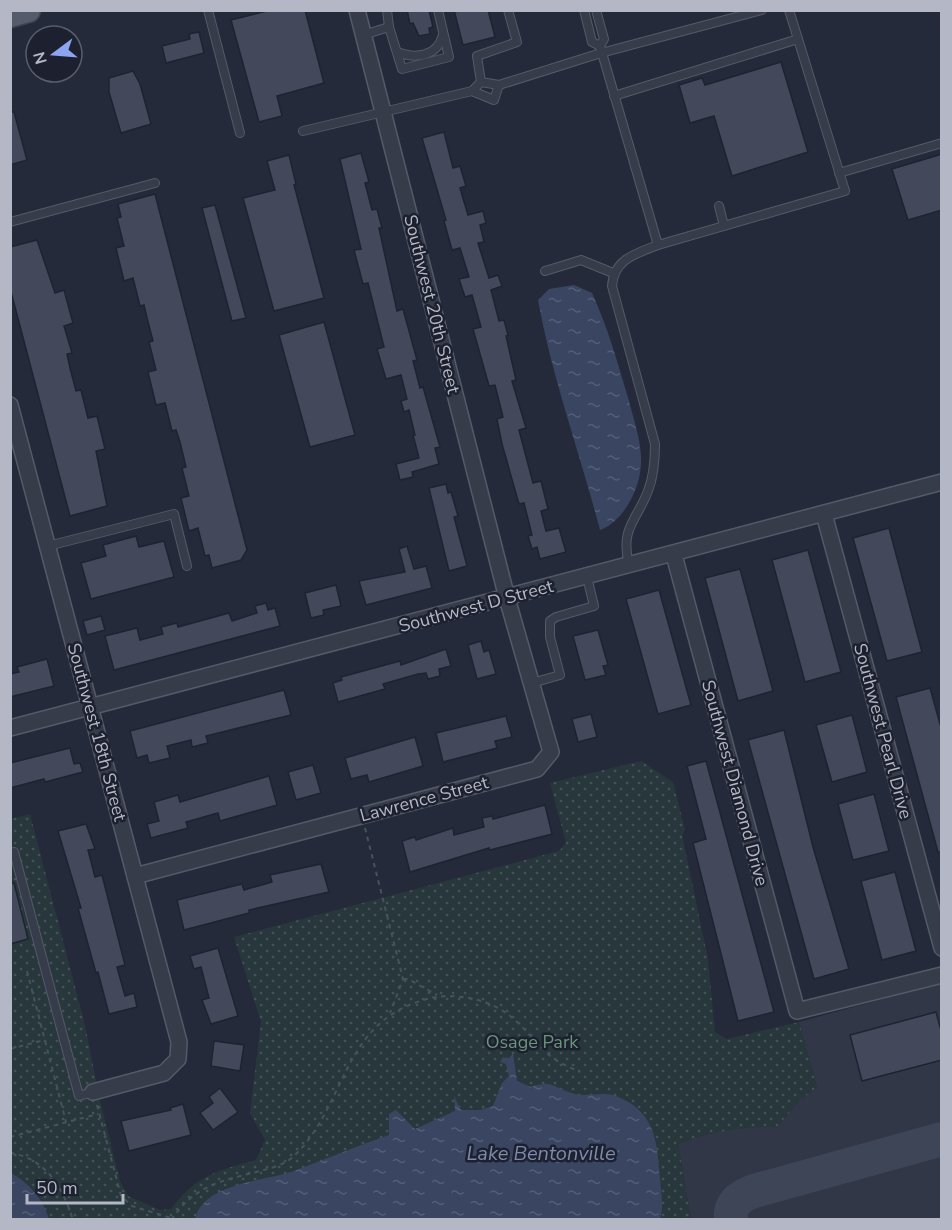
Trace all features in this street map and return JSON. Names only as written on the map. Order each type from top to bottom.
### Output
[{"type":"main road","points":[[10,15],[28,10]]},
{"type":"street","name":"Southwest 20th Street","points":[[357,10],[507,598]]},
{"type":"street","name":"Southwest 18th Street","points":[[10,405],[179,1042],[178,1059],[164,1073],[93,1092]]},
{"type":"street","name":"Southwest D Street","points":[[10,728],[674,555],[942,482]]},
{"type":"street","name":"Southwest Pearl Drive","points":[[824,514],[942,948]]},
{"type":"street","name":"Southwest Diamond Drive","points":[[674,555],[797,1011],[942,975]]},
{"type":"street","name":"Lawrence Street","points":[[135,876],[537,769],[551,752],[507,598]]},
{"type":"lane","points":[[208,10],[240,133]]},
{"type":"lane","points":[[387,10],[389,27],[402,69],[449,57],[438,10]]},
{"type":"lane","points":[[481,82],[477,56],[517,42],[508,10]]},
{"type":"lane","points":[[584,10],[592,42],[600,50],[658,245]]},
{"type":"lane","points":[[596,10],[604,39],[600,50]]},
{"type":"lane","points":[[481,82],[499,85],[600,50],[762,10]]},
{"type":"lane","points":[[630,566],[625,546],[627,534],[648,490],[655,461],[655,444],[612,286],[613,273],[619,263],[658,245],[845,191],[789,10]]},
{"type":"lane","points":[[363,35],[389,27]]},
{"type":"lane","points":[[397,52],[410,57],[433,52],[440,46],[444,34]]},
{"type":"lane","points":[[614,96],[798,39]]},
{"type":"lane","points":[[303,131],[472,91],[481,82]]},
{"type":"lane","points":[[472,91],[494,100],[499,85]]},
{"type":"lane","points":[[839,173],[942,143]]},
{"type":"lane","points":[[10,222],[155,183]]},
{"type":"lane","points":[[719,206],[724,226]]},
{"type":"lane","points":[[545,271],[581,260],[613,273]]},
{"type":"lane","points":[[48,546],[174,514],[187,566]]},
{"type":"lane","points":[[532,683],[560,675],[549,627],[556,617],[594,606],[588,577]]},
{"type":"lane","points":[[14,852],[79,1096],[93,1092]]},
{"type":"path","points":[[362,816],[403,979],[390,1013]]},
{"type":"path","points":[[27,971],[66,1122]]},
{"type":"path","points":[[403,979],[408,979],[437,995],[470,998],[497,1007],[516,1019],[549,1054],[580,1072]]},
{"type":"path","points":[[93,1092],[121,1196],[132,1206],[171,1219],[200,1189],[290,1160],[306,1145],[358,1049],[374,1028],[390,1013],[437,995]]},
{"type":"path","points":[[10,1049],[44,1040]]},
{"type":"path","points":[[10,1137],[99,1114]]},
{"type":"path","points":[[10,1153],[35,1162],[53,1176],[67,1200],[73,1220]]},
{"type":"shaded area","points":[[941,983],[941,1219],[691,1219],[678,1144],[706,1134],[749,1126],[777,1127],[797,1103],[817,1087],[799,1022]]},
{"type":"green space","name":"Osage Park","points":[[641,761],[673,782],[685,830],[682,835],[708,959],[715,1032],[727,1039],[799,1022],[817,1087],[797,1103],[777,1127],[727,1131],[678,1144],[691,1219],[11,1220],[10,819],[30,814],[85,1025],[100,1101],[120,1181],[128,1196],[160,1210],[171,1209],[199,1181],[218,1171],[256,1160],[265,1140],[250,1113],[261,1022],[234,937],[559,851],[566,843],[550,783]]},
{"type":"water","points":[[574,285],[592,293],[598,306],[621,373],[640,448],[640,474],[634,494],[616,520],[600,530],[558,387],[538,300],[549,289]]},
{"type":"water","name":"Lake Bentonville","points":[[513,1054],[517,1081],[531,1087],[549,1084],[580,1095],[616,1096],[639,1110],[647,1119],[655,1140],[662,1199],[660,1219],[195,1219],[200,1207],[222,1191],[294,1171],[389,1135],[389,1114],[396,1110],[415,1129],[455,1111],[454,1096],[461,1110],[480,1110],[493,1106],[502,1083],[509,1076],[506,1064],[500,1062],[503,1057],[508,1059]]},
{"type":"water","points":[[11,1173],[34,1192],[49,1219],[11,1219]]},
{"type":"building","points":[[271,10],[305,10],[324,83],[277,96],[282,116],[259,122],[231,20]]},
{"type":"building","points":[[407,10],[429,10],[433,27],[429,28],[430,34],[419,36],[413,23],[410,24]]},
{"type":"building","points":[[454,10],[488,10],[495,37],[463,45]]},
{"type":"building","points":[[199,32],[204,53],[166,63],[162,46],[190,39],[189,34]]},
{"type":"building","points":[[781,62],[808,152],[732,176],[714,116],[690,123],[679,85],[702,78],[705,85]]},
{"type":"building","points":[[133,71],[140,84],[151,124],[121,133],[109,92],[109,78]]},
{"type":"building","points":[[10,112],[14,112],[27,160],[10,165]]},
{"type":"building","points":[[444,132],[453,168],[460,166],[466,186],[460,188],[468,215],[483,211],[486,223],[480,225],[484,242],[478,243],[489,278],[498,275],[502,286],[491,290],[499,321],[504,320],[508,335],[506,336],[516,380],[512,381],[526,428],[519,430],[533,483],[541,481],[548,509],[541,511],[546,531],[559,528],[566,552],[540,559],[537,547],[532,549],[528,536],[532,535],[524,503],[519,504],[502,444],[497,419],[503,417],[495,385],[489,386],[473,329],[481,327],[472,295],[465,297],[459,279],[469,277],[460,248],[452,250],[444,221],[446,220],[422,138]]},
{"type":"building","points":[[361,153],[369,182],[365,183],[372,210],[377,209],[382,228],[379,228],[397,311],[403,309],[417,360],[413,361],[420,388],[423,387],[440,447],[435,448],[439,464],[412,472],[413,477],[400,480],[396,464],[419,458],[413,435],[415,435],[409,410],[404,412],[401,401],[407,399],[401,375],[386,379],[377,349],[384,347],[368,283],[363,284],[354,250],[361,249],[340,159]]},
{"type":"building","points":[[942,154],[942,210],[908,220],[892,169]]},
{"type":"building","points":[[289,155],[296,184],[294,185],[324,298],[274,311],[243,198],[275,190],[267,161]]},
{"type":"building","points":[[155,194],[247,550],[241,560],[212,568],[209,555],[205,556],[198,528],[189,531],[181,498],[189,496],[182,468],[186,467],[180,442],[176,430],[172,431],[165,403],[156,405],[148,372],[156,370],[149,342],[153,341],[144,305],[140,306],[133,278],[124,281],[116,248],[124,246],[117,218],[121,217],[118,204]]},
{"type":"building","points":[[215,205],[246,318],[232,321],[202,208]]},
{"type":"building","points":[[37,240],[55,293],[64,290],[73,323],[64,326],[72,353],[67,354],[70,368],[76,391],[81,390],[88,418],[97,416],[105,449],[96,451],[107,506],[70,516],[10,288],[10,247]]},
{"type":"building","points":[[324,322],[355,435],[310,447],[279,335]]},
{"type":"building","points":[[446,484],[448,493],[451,492],[458,516],[454,517],[467,566],[449,571],[429,488]]},
{"type":"building","points":[[889,528],[922,652],[887,661],[853,538]]},
{"type":"building","points":[[136,536],[139,547],[164,541],[174,577],[91,599],[81,563],[106,556],[103,545]]},
{"type":"building","points":[[407,546],[414,569],[426,566],[432,588],[366,605],[359,581],[405,572],[399,549]]},
{"type":"building","points":[[808,550],[841,672],[805,682],[772,560]]},
{"type":"building","points":[[740,569],[773,691],[738,701],[705,578]]},
{"type":"building","points":[[336,585],[341,606],[323,610],[324,615],[311,618],[305,593]]},
{"type":"building","points":[[659,590],[691,705],[658,714],[626,599]]},
{"type":"building","points":[[266,603],[268,610],[275,608],[280,626],[114,670],[105,636],[137,628],[140,640],[163,634],[161,627],[177,623],[178,627],[229,613],[232,621],[257,613],[255,606]]},
{"type":"building","points":[[101,616],[105,630],[87,635],[83,621]]},
{"type":"building","points":[[598,630],[608,665],[603,666],[606,675],[585,680],[573,636]]},
{"type":"building","points":[[481,641],[484,652],[489,650],[496,674],[477,679],[468,645]]},
{"type":"building","points":[[446,649],[451,666],[439,669],[440,676],[428,679],[426,673],[418,674],[383,684],[385,689],[338,702],[333,683],[342,680],[341,677],[400,661],[401,665]]},
{"type":"building","points":[[47,659],[54,686],[10,697],[10,674],[19,672],[17,667]]},
{"type":"building","points":[[930,688],[942,731],[942,852],[938,852],[896,697]]},
{"type":"building","points":[[284,690],[291,715],[206,736],[208,743],[192,747],[191,740],[167,746],[170,758],[149,763],[147,755],[137,758],[130,731]]},
{"type":"building","points":[[591,714],[597,737],[578,742],[572,719]]},
{"type":"building","points":[[852,715],[867,772],[832,782],[816,725]]},
{"type":"building","points":[[506,716],[512,737],[495,741],[497,748],[443,762],[436,733]]},
{"type":"building","points":[[784,730],[813,847],[849,969],[814,979],[748,740]]},
{"type":"building","points":[[415,737],[423,766],[369,782],[367,775],[351,779],[345,758]]},
{"type":"building","points":[[70,748],[74,764],[80,763],[83,772],[10,788],[10,763]]},
{"type":"building","points":[[706,761],[774,1012],[738,1021],[693,843],[706,839],[687,766]]},
{"type":"building","points":[[313,765],[321,793],[296,800],[288,772]]},
{"type":"building","points":[[269,776],[277,805],[220,821],[218,813],[186,822],[188,828],[151,838],[147,824],[159,821],[154,802],[178,795],[180,802]]},
{"type":"building","points":[[874,794],[889,851],[853,860],[838,804]]},
{"type":"building","points":[[545,805],[552,834],[490,850],[489,848],[410,872],[402,841],[415,837],[416,840],[453,828],[454,835],[484,827],[482,818],[492,816],[493,819]]},
{"type":"building","points":[[86,824],[95,849],[88,850],[95,877],[102,875],[125,965],[117,967],[125,996],[134,993],[137,1007],[109,1014],[58,831]]},
{"type":"building","points":[[321,864],[329,892],[249,910],[249,913],[184,930],[177,900],[242,884],[244,890],[272,882],[270,875]]},
{"type":"building","points":[[895,872],[916,951],[882,960],[861,881]]},
{"type":"building","points":[[10,883],[14,883],[28,939],[10,944]]},
{"type":"building","points":[[218,948],[238,1016],[211,1024],[202,1000],[209,998],[201,967],[194,969],[190,956]]},
{"type":"building","points":[[936,1012],[942,1034],[942,1060],[862,1081],[850,1035]]},
{"type":"building","points":[[214,1041],[244,1045],[240,1071],[211,1066]]},
{"type":"building","points":[[220,1088],[238,1112],[213,1130],[200,1113],[213,1103],[209,1097]]},
{"type":"building","points":[[183,1104],[191,1135],[129,1151],[121,1121],[171,1110],[170,1108]]},
{"type":"taxiway","points":[[731,1220],[732,1209],[736,1201],[754,1191],[942,1139]]}]
